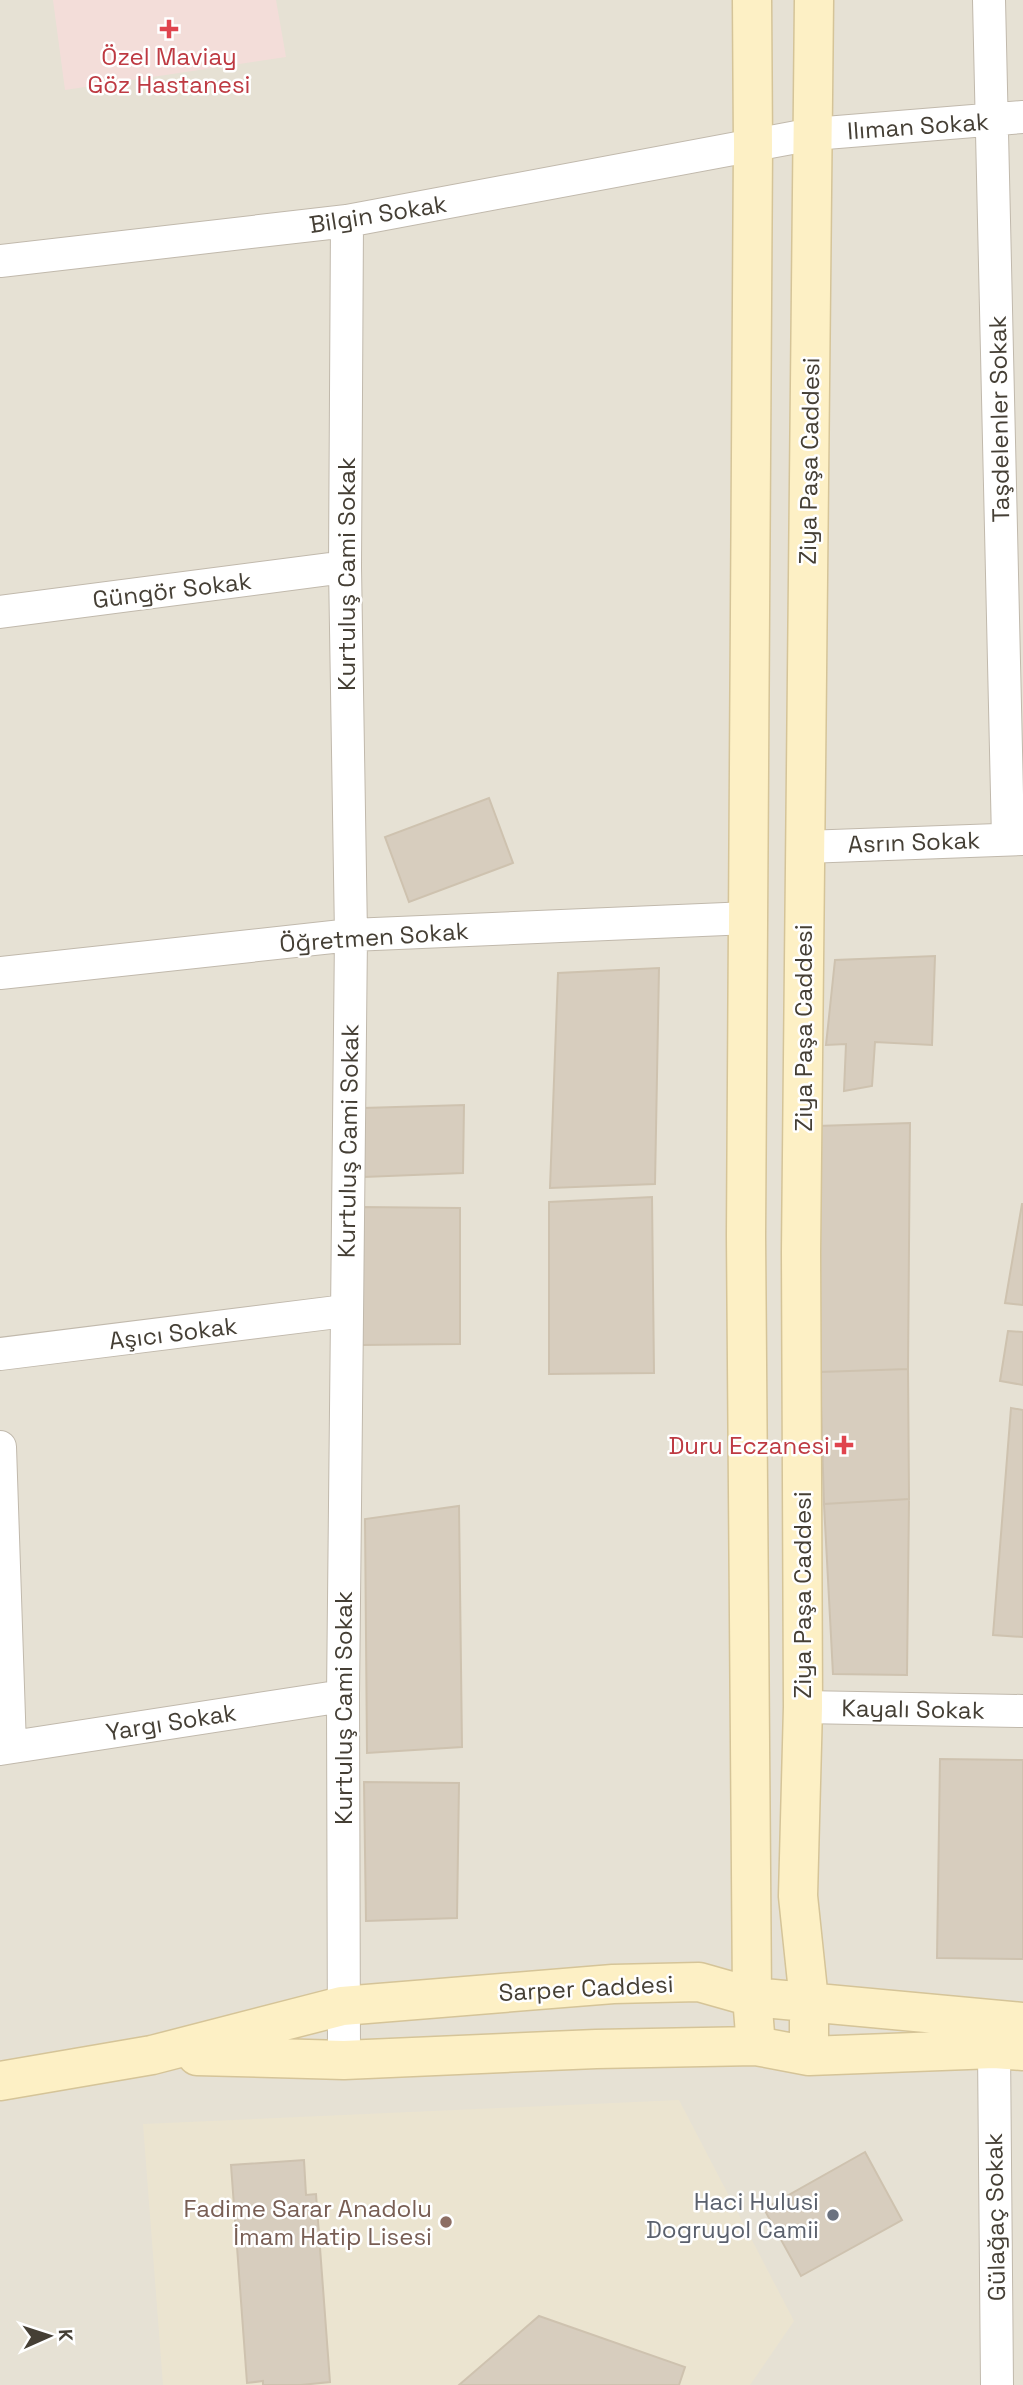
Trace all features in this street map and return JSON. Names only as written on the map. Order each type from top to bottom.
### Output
[{"type":"main road","points":[[752,0],[746,1236],[752,1997],[756,2046]]},
{"type":"main road","name":"Ziya Paşa Caddesi","points":[[809,2056],[808,2001],[798,1896],[803,1707],[801,1238],[814,0]]},
{"type":"main road","name":"Sarper Caddesi","points":[[0,2081],[152,2055],[342,2006],[613,1984],[699,1982],[752,1997],[1023,2022]]},
{"type":"main road","name":"Sarper Caddesi","points":[[152,2055],[344,2060],[596,2049],[756,2046],[809,2056],[1008,2050]]},
{"type":"street","name":"Taşdelenler Sokak","points":[[989,0],[1008,119],[1015,839]]},
{"type":"street","name":"Ilıman Sokak","points":[[753,146],[813,134],[1008,119]]},
{"type":"street","name":"Bilgin Sokak","points":[[0,261],[347,221],[753,146]]},
{"type":"street","name":"Kurtuluş Cami Sokak","points":[[344,2060],[345,1311],[351,935],[345,567],[347,221]]},
{"type":"street","name":"Güngör Sokak","points":[[0,612],[345,567]]},
{"type":"street","name":"Asrın Sokak","points":[[805,847],[1015,839]]},
{"type":"street","name":"Öğretmen Sokak","points":[[0,972],[351,935],[749,918]]},
{"type":"street","name":"Aşıcı Sokak","points":[[0,1354],[345,1311]]},
{"type":"street","points":[[0,1447],[5,1748]]},
{"type":"street","name":"Yargı Sokak","points":[[5,1748],[343,1696]]},
{"type":"street","name":"Kayalı Sokak","points":[[803,1707],[1023,1712]]},
{"type":"street","name":"Gülağaç Sokak","points":[[997,2385],[1008,2050]]},
{"type":"shaded area","points":[[0,0],[1023,0],[1023,2385],[0,2385]]},
{"type":"shaded area","name":"Özel Maviay Göz Hastanesi","points":[[53,0],[276,0],[286,57],[65,90]]},
{"type":"shaded area","name":"Fadime Sarar Anadolu İmam Hatip Lisesi","points":[[679,2100],[794,2321],[750,2385],[163,2385],[143,2124]]},
{"type":"building","points":[[489,798],[513,863],[409,902],[385,837]]},
{"type":"building","points":[[935,956],[932,1045],[875,1042],[872,1086],[844,1091],[846,1044],[826,1045],[835,960]]},
{"type":"building","points":[[659,968],[655,1184],[550,1188],[558,973]]},
{"type":"building","points":[[464,1105],[463,1173],[364,1177],[363,1108]]},
{"type":"building","points":[[910,1123],[908,1369],[820,1372],[817,1126]]},
{"type":"building","points":[[652,1197],[654,1373],[549,1374],[549,1202]]},
{"type":"building","points":[[1023,1204],[1023,1305],[1005,1303]]},
{"type":"building","points":[[361,1207],[460,1208],[460,1344],[362,1345]]},
{"type":"building","points":[[1008,1331],[1023,1332],[1023,1385],[1000,1381]]},
{"type":"building","points":[[908,1369],[909,1499],[824,1504],[820,1372]]},
{"type":"building","points":[[1011,1408],[1023,1410],[1023,1637],[993,1635]]},
{"type":"building","points":[[909,1499],[907,1675],[833,1674],[824,1504]]},
{"type":"building","points":[[459,1506],[462,1747],[367,1753],[365,1519]]},
{"type":"building","points":[[940,1759],[1023,1760],[1023,1959],[937,1958]]},
{"type":"building","points":[[364,1782],[459,1783],[457,1918],[366,1921]]},
{"type":"building","name":"Haci Hulusi Dogruyol Camii","points":[[865,2152],[902,2220],[801,2276],[764,2209]]},
{"type":"building","points":[[304,2160],[306,2195],[316,2194],[330,2382],[301,2385],[263,2385],[263,2381],[247,2383],[231,2165]]},
{"type":"building","points":[[539,2316],[685,2367],[679,2385],[459,2385]]},
{"type":"place","name":"Özel Maviay Göz Hastanesi","points":[[169,29]]},
{"type":"place","name":"Duru Eczanesi","points":[[844,1445]]},
{"type":"place","name":"Haci Hulusi Dogruyol Camii","points":[[833,2215]]},
{"type":"place","name":"Fadime Sarar Anadolu İmam Hatip Lisesi","points":[[446,2222]]}]
